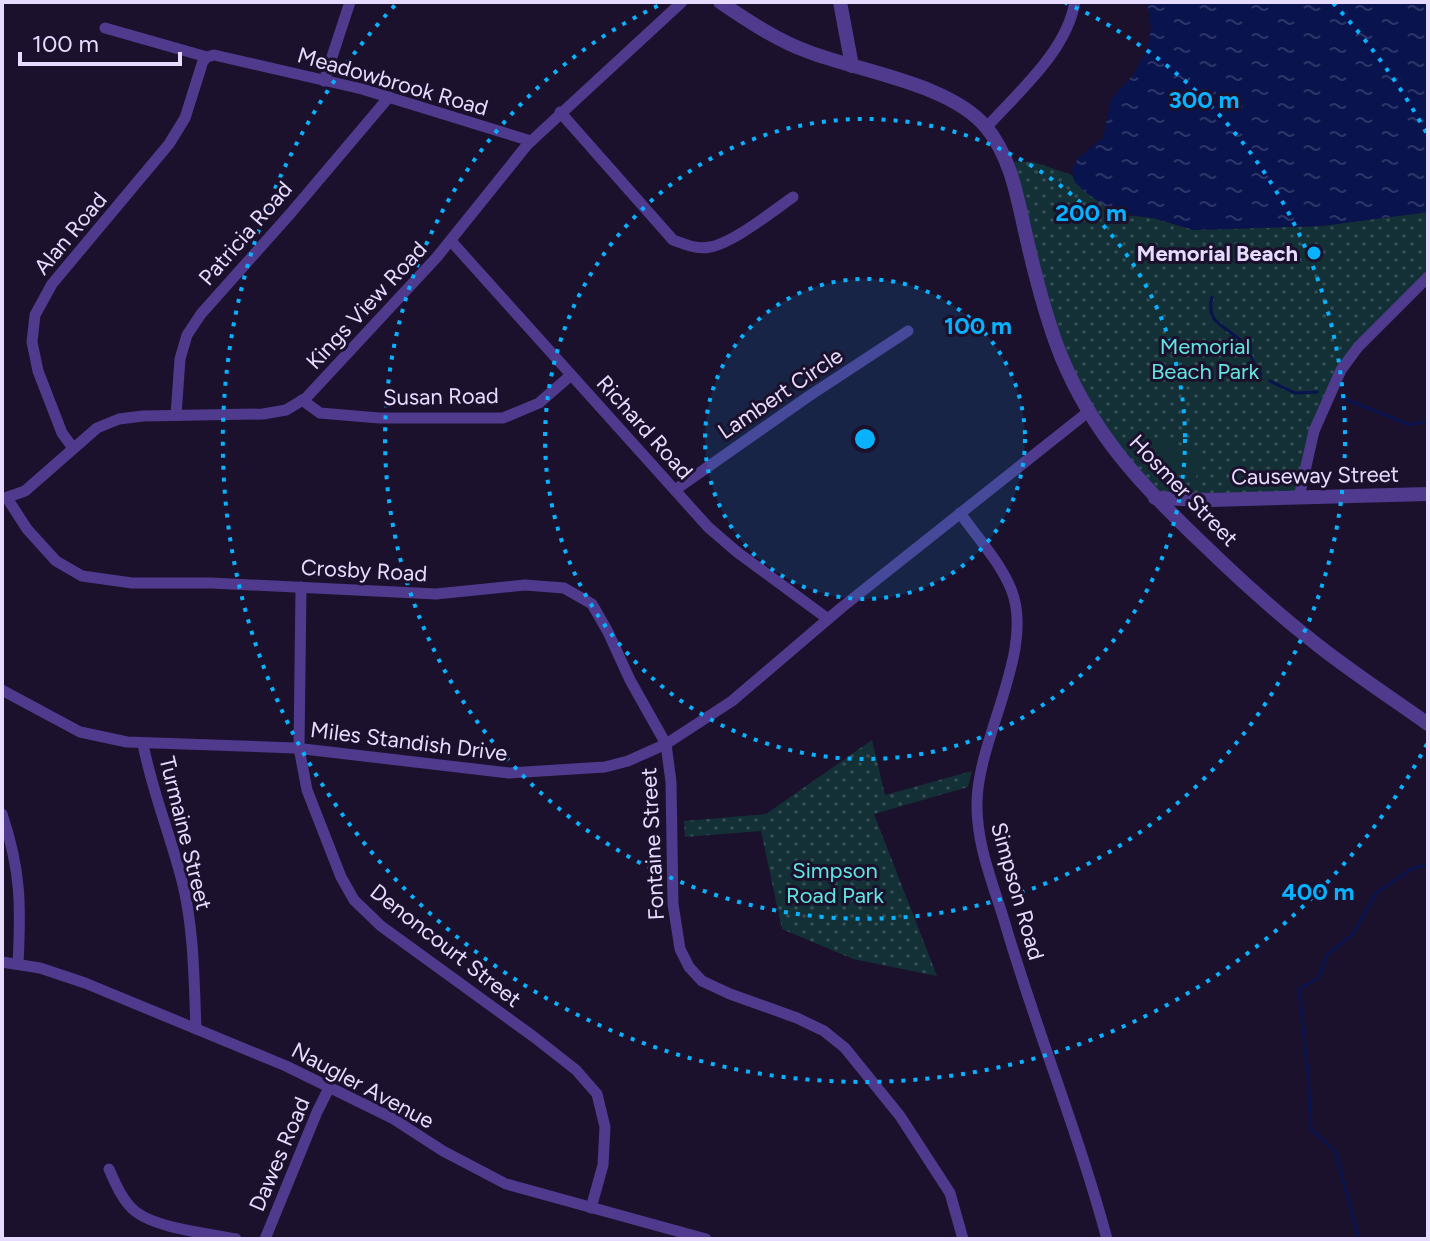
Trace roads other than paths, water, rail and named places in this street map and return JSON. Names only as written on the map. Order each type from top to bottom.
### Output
[{"type":"street","points":[[324,81],[350,2]]},
{"type":"street","name":"Kings View Road","points":[[4,499],[25,491],[97,428],[119,419],[263,414],[286,410],[302,400],[341,364],[451,241],[531,141],[682,2]]},
{"type":"street","name":"Hosmer Street","points":[[720,2],[807,52],[945,97],[968,110],[986,128],[1005,161],[1055,339],[1088,412],[1113,450],[1155,498],[1309,639],[1428,724]]},
{"type":"street","points":[[840,2],[852,66]]},
{"type":"street","points":[[986,128],[1063,36],[1075,2]]},
{"type":"street","name":"Meadowbrook Road","points":[[105,28],[207,57],[214,55],[263,65],[389,97],[531,141]]},
{"type":"street","name":"Alan Road","points":[[73,448],[62,433],[38,371],[32,342],[35,315],[60,273],[169,144],[185,118],[203,61],[207,57]]},
{"type":"street","name":"Patricia Road","points":[[176,415],[180,359],[187,335],[201,314],[389,97]]},
{"type":"street","points":[[560,112],[673,240],[694,248],[712,247],[793,197]]},
{"type":"street","name":"Richard Road","points":[[451,241],[708,527],[828,619]]},
{"type":"street","points":[[1299,497],[1319,417],[1341,370],[1369,335],[1428,277]]},
{"type":"street","name":"Lambert Circle","points":[[675,490],[908,331]]},
{"type":"street","name":"Susan Road","points":[[302,400],[320,413],[379,418],[503,418],[539,403],[571,375]]},
{"type":"street","name":"Miles Standish Drive","points":[[2,690],[80,732],[143,744],[299,748],[509,773],[605,767],[628,761],[666,744],[712,715],[1088,412]]},
{"type":"street","name":"Causeway Street","points":[[1155,498],[1211,500],[1428,494]]},
{"type":"street","name":"Crosby Road","points":[[4,499],[56,561],[82,576],[132,583],[436,594],[525,585],[564,588],[592,604],[666,744]]},
{"type":"street","name":"Simpson Road","points":[[960,513],[1006,579],[1017,613],[1017,637],[1012,660],[979,776],[977,823],[981,847],[1107,1239]]},
{"type":"street","name":"Denoncourt Street","points":[[301,587],[299,748],[307,790],[341,877],[354,900],[381,926],[576,1070],[597,1094],[605,1127],[603,1165],[591,1208]]},
{"type":"street","name":"Turmaine Street","points":[[143,744],[151,784],[182,883],[194,982],[196,1029]]},
{"type":"street","name":"Fontaine Street","points":[[666,744],[671,782],[673,904],[680,949],[689,967],[702,981],[797,1018],[824,1031],[845,1048],[900,1116],[950,1193],[963,1239]]},
{"type":"street","points":[[2,814],[14,850],[21,893],[18,964]]},
{"type":"street","name":"Naugler Avenue","points":[[2,962],[40,968],[85,983],[330,1086],[392,1118],[443,1151],[497,1180],[706,1239]]},
{"type":"street","name":"Dawes Road","points":[[265,1239],[330,1086]]},
{"type":"street","points":[[109,1169],[116,1186],[136,1212],[164,1224],[236,1239]]},
{"type":"water","points":[[1147,2],[1428,2],[1428,212],[1321,226],[1194,230],[1153,218],[1113,212],[1084,191],[1075,182],[1072,170],[1078,158],[1103,138],[1111,99],[1133,75],[1148,47],[1151,28]]},
{"type":"waterway","points":[[1212,297],[1214,319],[1246,346],[1261,374]]},
{"type":"waterway","points":[[1270,381],[1295,393],[1317,392]]},
{"type":"waterway","points":[[1340,397],[1410,425],[1428,421]]},
{"type":"waterway","points":[[1359,1239],[1335,1151],[1311,1129],[1299,989],[1318,978],[1328,954],[1353,934],[1376,893],[1413,868],[1428,865]]},
{"type":"place","name":"Memorial Beach","points":[[1314,253]]},
{"type":"park label","name":"Memorial Beach Park","points":[[1205,358]]},
{"type":"park label","name":"Simpson Road Park","points":[[835,882]]}]
